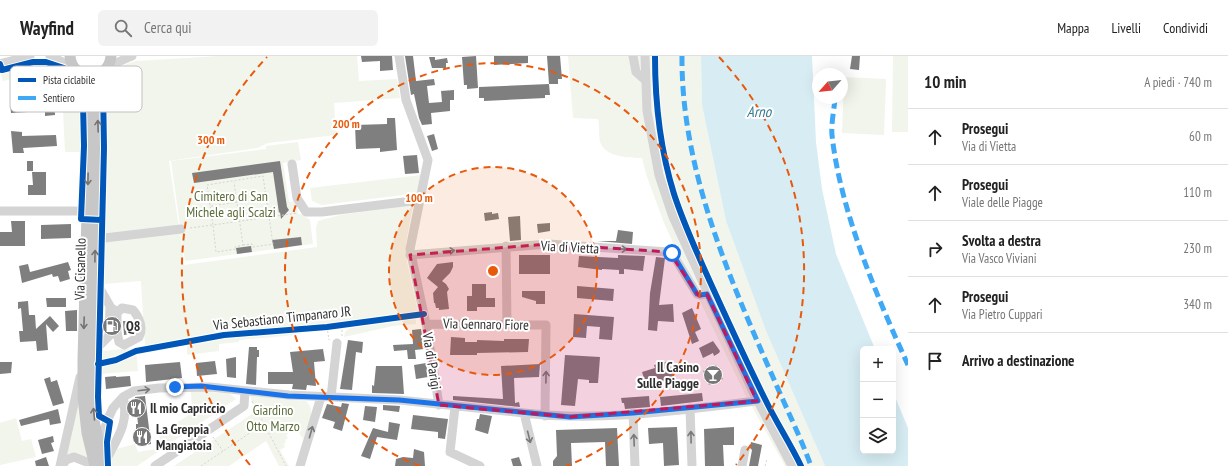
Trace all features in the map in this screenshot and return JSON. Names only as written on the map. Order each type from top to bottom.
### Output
[{"type":"main road","name":"Via Cisanello","points":[[70,56],[74,66]]},
{"type":"main road","name":"Via Cisanello","points":[[108,66],[111,56]]},
{"type":"main road","name":"Via Cisanello","points":[[88,112],[88,359],[99,449],[99,466]]},
{"type":"main road","name":"Via Cisanello","points":[[97,112],[95,280],[84,411],[99,466]]},
{"type":"street","points":[[0,64],[30,56]]},
{"type":"street","points":[[50,56],[69,66]]},
{"type":"street","points":[[112,66],[132,56]]},
{"type":"street","name":"Via di Parigi","points":[[399,56],[406,100],[427,156],[428,166],[410,241],[410,255],[426,324],[439,405]]},
{"type":"street","points":[[633,56],[636,72],[645,80]]},
{"type":"street","points":[[645,56],[647,111],[659,175],[673,217],[707,294],[758,401],[792,466]]},
{"type":"street","points":[[292,164],[297,198],[306,212],[322,212],[420,200]]},
{"type":"street","points":[[0,211],[88,211]]},
{"type":"street","points":[[96,239],[181,229]]},
{"type":"street","name":"Via di Vietta","points":[[410,255],[506,246],[548,244],[668,252],[672,253],[697,294],[707,294]]},
{"type":"street","points":[[506,246],[507,324]]},
{"type":"street","points":[[95,280],[114,310],[113,334],[119,342],[124,345],[139,337],[141,330],[140,320],[132,310],[122,308],[114,310]]},
{"type":"street","name":"Via Gennaro Fiore","points":[[426,324],[546,325],[545,416]]},
{"type":"street","points":[[88,359],[113,334]]},
{"type":"street","points":[[331,397],[337,343]]},
{"type":"street","name":"Via Cisanello","points":[[61,466],[88,359]]},
{"type":"street","points":[[99,449],[107,421],[113,408],[123,397],[138,390],[193,386],[321,397],[399,400],[545,416],[570,417],[633,413],[758,401]]},
{"type":"street","points":[[156,466],[242,407],[246,391]]},
{"type":"street","points":[[99,466],[124,425],[126,413],[123,397]]},
{"type":"street","points":[[300,466],[321,397]]},
{"type":"street","points":[[455,407],[450,452],[480,466]]},
{"type":"street","points":[[690,408],[692,466]]},
{"type":"street","points":[[524,413],[537,466]]},
{"type":"street","points":[[633,413],[635,466]]},
{"type":"street","points":[[742,466],[745,450]]},
{"type":"street","name":"Via Cisanello","points":[[61,466],[67,460],[74,457],[99,466]]},
{"type":"path","points":[[263,176],[272,244],[252,247],[252,244],[235,246],[236,249],[216,252],[207,185],[234,181],[263,176]]},
{"type":"path","points":[[234,181],[243,245]]},
{"type":"path","points":[[210,206],[266,198]]},
{"type":"path","points":[[181,229],[306,212]]},
{"type":"path","points":[[246,391],[265,423],[286,466]]},
{"type":"path","points":[[201,466],[265,423]]},
{"type":"path","points":[[209,430],[223,451]]},
{"type":"path","points":[[765,466],[767,459]]},
{"type":"highlighted area","points":[[548,244],[669,252],[699,296],[707,294],[757,401],[570,417],[439,405],[410,255]]},
{"type":"green space","points":[[219,56],[357,56],[359,81],[397,79],[400,98],[334,103],[336,135],[268,143],[257,148],[169,161],[179,227],[103,236],[106,140],[105,112],[142,112],[142,66],[121,66],[136,61]]},
{"type":"green space","points":[[568,56],[701,56],[702,105],[726,221],[766,331],[825,466],[785,466],[747,398],[698,297],[664,223],[646,174],[642,158],[619,156],[608,152],[600,141],[598,119],[573,118]]},
{"type":"green space","points":[[893,56],[908,56],[908,132],[892,132]]},
{"type":"green space","points":[[44,62],[56,66],[21,66],[31,63]]},
{"type":"green space","points":[[10,69],[10,80],[3,81],[0,72]]},
{"type":"green space","points":[[848,77],[886,79],[884,135],[842,133],[843,104],[848,104]]},
{"type":"green space","points":[[63,112],[83,112],[83,152],[65,152]]},
{"type":"green space","name":"Cimitero di San Michele agli Scalzi","points":[[298,142],[301,160],[283,163],[289,202],[296,201],[298,214],[301,214],[310,220],[313,244],[185,261],[171,161],[266,149],[266,146]]},
{"type":"green space","points":[[421,175],[417,193],[322,205],[312,201],[310,188]]},
{"type":"green space","points":[[413,205],[406,243],[407,262],[418,312],[323,324],[221,333],[145,346],[141,281],[103,284],[103,240],[180,230],[184,265],[317,247],[316,228],[318,221],[340,215]]},
{"type":"green space","points":[[405,319],[416,320],[416,324],[393,326],[344,337],[345,332],[352,326]]},
{"type":"green space","points":[[326,329],[285,336],[239,340],[239,342],[219,344],[219,351],[187,355],[187,344],[221,338]]},
{"type":"green space","points":[[136,348],[138,371],[100,374],[100,351]]},
{"type":"green space","points":[[191,390],[230,394],[236,399],[137,466],[109,466],[109,462],[116,449],[135,444],[138,452],[161,448],[159,434],[192,413]]},
{"type":"green space","name":"Giardino Otto Marzo","points":[[250,395],[306,401],[309,405],[311,414],[309,425],[303,439],[295,427],[287,431],[288,434],[286,435],[288,438],[285,440],[285,447],[280,450],[289,466],[279,466],[266,441],[229,466],[174,466],[255,412]]},
{"type":"green space","points":[[79,401],[87,458],[65,457]]},
{"type":"green space","points":[[16,418],[22,441],[31,439],[36,457],[0,465],[0,423]]},
{"type":"water","name":"Arno","points":[[701,56],[812,56],[812,104],[814,104],[816,142],[822,189],[836,254],[874,346],[860,346],[860,454],[896,454],[896,399],[908,428],[908,466],[825,466],[766,331],[726,221],[702,105]]},
{"type":"building","points":[[361,56],[392,56],[393,70],[380,71],[380,61],[362,62]]},
{"type":"building","points":[[405,56],[413,56],[416,81],[434,79],[435,85],[427,86],[429,103],[442,102],[441,91],[454,90],[454,100],[450,100],[450,111],[431,113],[432,124],[422,125],[419,118],[414,94],[411,95]]},
{"type":"building","points":[[476,56],[478,88],[467,89],[467,85],[464,85],[462,57]]},
{"type":"building","points":[[494,56],[528,56],[528,63],[494,65]]},
{"type":"building","points":[[547,56],[560,56],[562,79],[558,79],[558,84],[549,84]]},
{"type":"building","points":[[852,56],[860,56],[859,70],[850,69]]},
{"type":"building","points":[[429,57],[435,57],[435,60],[447,58],[448,63],[446,63],[446,68],[432,68]]},
{"type":"building","points":[[549,84],[550,95],[545,95],[545,98],[484,101],[484,98],[479,98],[479,87]]},
{"type":"building","points":[[45,112],[55,112],[55,115],[45,116]]},
{"type":"building","points":[[387,118],[395,118],[397,150],[380,152],[380,148],[356,149],[355,125],[387,124]]},
{"type":"building","points":[[11,131],[22,132],[22,136],[56,135],[57,146],[23,148],[24,153],[13,153]]},
{"type":"building","points":[[434,134],[438,149],[432,151],[427,136]]},
{"type":"building","points":[[417,155],[419,173],[405,174],[403,156]]},
{"type":"building","points":[[27,161],[33,161],[33,171],[27,171]]},
{"type":"building","points":[[280,161],[287,207],[289,210],[281,219],[273,172],[194,183],[192,173]]},
{"type":"building","points":[[32,172],[46,172],[46,195],[28,195],[28,185],[33,185]]},
{"type":"building","points":[[492,212],[492,214],[498,213],[499,219],[485,221],[484,213]]},
{"type":"building","points":[[520,216],[521,240],[510,241],[508,217]]},
{"type":"building","points":[[11,221],[25,221],[25,246],[0,246],[0,232],[12,232]]},
{"type":"building","points":[[550,223],[550,231],[538,233],[537,224]]},
{"type":"building","points":[[71,224],[71,238],[41,239],[41,225]]},
{"type":"building","points":[[618,230],[633,232],[632,244],[597,241],[616,241]]},
{"type":"building","points":[[301,237],[302,245],[274,249],[272,240]]},
{"type":"building","points":[[251,246],[252,252],[237,254],[236,248]]},
{"type":"building","points":[[519,255],[550,255],[550,274],[519,274]]},
{"type":"building","points":[[618,255],[645,256],[643,271],[624,269],[624,274],[619,274],[619,270],[602,270],[578,267],[579,256],[618,258]]},
{"type":"building","points":[[656,257],[665,258],[659,305],[673,304],[674,322],[658,321],[657,331],[648,330],[650,293]]},
{"type":"building","points":[[68,262],[71,270],[68,271],[70,279],[60,282],[58,276],[53,277],[52,274],[22,283],[19,266],[28,264],[30,272]]},
{"type":"building","points":[[453,262],[453,267],[450,273],[442,281],[449,289],[447,292],[449,309],[439,310],[439,308],[436,308],[434,303],[433,293],[438,287],[427,278],[437,264]]},
{"type":"building","points":[[472,284],[486,284],[486,298],[495,298],[495,307],[477,307],[477,311],[467,311],[467,296],[472,296]]},
{"type":"building","points":[[577,286],[614,289],[613,301],[577,298]]},
{"type":"building","points":[[522,291],[545,291],[545,304],[536,304],[536,301],[522,297]]},
{"type":"building","points":[[46,298],[66,298],[66,307],[47,307]]},
{"type":"building","points":[[28,301],[29,315],[35,315],[36,329],[50,316],[59,326],[53,332],[46,324],[48,350],[37,351],[36,341],[20,342],[19,331],[23,331],[21,308],[18,309],[18,302]]},
{"type":"building","points":[[692,308],[701,329],[695,332],[699,341],[692,344],[682,313]]},
{"type":"building","points":[[77,310],[77,331],[66,331],[65,311]]},
{"type":"building","points":[[574,314],[614,317],[612,340],[599,339],[600,327],[587,326],[586,338],[573,337]]},
{"type":"building","points":[[123,321],[132,321],[132,334],[124,335]]},
{"type":"building","points":[[421,329],[424,349],[415,350],[416,359],[408,359],[407,350],[394,351],[393,345],[413,344],[412,330]]},
{"type":"building","points":[[451,337],[465,338],[465,342],[477,342],[477,340],[504,341],[504,339],[529,339],[528,352],[450,355]]},
{"type":"building","points":[[348,340],[363,342],[362,353],[356,352],[352,390],[340,389]]},
{"type":"building","points":[[713,341],[720,351],[719,353],[714,356],[713,353],[703,358],[699,348]]},
{"type":"building","points":[[249,347],[257,347],[257,350],[259,350],[259,357],[257,357],[256,385],[246,384]]},
{"type":"building","points":[[323,349],[325,361],[314,362],[316,386],[307,385],[306,390],[292,389],[293,384],[268,384],[268,372],[293,372],[290,352]]},
{"type":"building","points":[[565,355],[600,357],[598,383],[589,383],[589,380],[578,379],[575,406],[561,405]]},
{"type":"building","points":[[236,357],[236,378],[227,377],[226,359]]},
{"type":"building","points":[[215,361],[217,374],[197,376],[196,363]]},
{"type":"building","points":[[669,361],[674,378],[659,382],[658,378],[645,382],[642,372],[655,368],[654,365]]},
{"type":"building","points":[[0,362],[12,362],[11,373],[0,374]]},
{"type":"building","points":[[180,362],[182,378],[146,382],[145,365]]},
{"type":"building","points":[[426,363],[428,377],[416,379],[414,365]]},
{"type":"building","points":[[540,364],[539,377],[514,378],[515,403],[519,402],[520,407],[453,400],[453,396],[503,399],[501,366]]},
{"type":"building","name":"Il Casino Sulle Piagge","points":[[716,365],[723,379],[709,385],[703,371]]},
{"type":"building","points":[[376,366],[402,366],[404,394],[372,393]]},
{"type":"building","points":[[130,376],[131,386],[106,389],[105,377]]},
{"type":"building","points":[[50,377],[51,382],[57,380],[64,403],[53,406],[44,379]]},
{"type":"building","points":[[702,393],[703,401],[661,406],[660,397]]},
{"type":"building","points":[[145,396],[151,444],[140,446],[136,431],[136,424],[138,424],[135,397]]},
{"type":"building","points":[[649,396],[650,407],[625,409],[621,398]]},
{"type":"building","points":[[342,403],[349,404],[342,431],[333,428],[335,422],[322,418],[327,404],[341,407]]},
{"type":"building","points":[[383,405],[400,406],[399,412],[383,410]]},
{"type":"building","points":[[365,406],[377,407],[375,422],[363,420]]},
{"type":"building","points":[[58,409],[61,423],[50,425],[49,419],[21,426],[19,420]]},
{"type":"building","points":[[480,414],[492,416],[488,434],[475,430],[477,419],[479,419]]},
{"type":"building","points":[[413,415],[448,419],[445,439],[438,438],[438,432],[411,429]]},
{"type":"building","points":[[389,422],[400,424],[397,440],[377,437],[370,459],[361,456],[373,428],[388,432]]},
{"type":"building","points":[[677,427],[679,465],[664,466],[663,443],[649,444],[648,428]]},
{"type":"building","points":[[734,427],[734,445],[723,445],[724,466],[705,466],[704,429]]},
{"type":"building","points":[[617,428],[619,466],[606,466],[605,442],[571,443],[572,466],[553,466],[553,461],[557,456],[556,430]]},
{"type":"building","points":[[53,436],[54,442],[51,443],[54,451],[42,454],[38,440]]},
{"type":"building","points":[[751,442],[762,445],[758,466],[749,466],[752,450],[750,448]]},
{"type":"building","points":[[414,449],[424,452],[425,466],[395,466],[396,459],[403,457],[413,458]]},
{"type":"building","points":[[46,457],[49,466],[36,466],[35,461]]},
{"type":"building","points":[[519,457],[522,466],[513,466],[511,459]]},
{"type":"marked path","points":[[682,56],[684,100],[690,143],[700,186],[713,228],[744,311],[811,466]]},
{"type":"marked path","points":[[834,104],[832,135],[836,164],[851,223],[872,282],[908,365]]},
{"type":"cycle path","points":[[655,56],[659,126],[665,160],[678,207],[699,258],[746,360],[769,408],[801,466]]},
{"type":"cycle path","points":[[18,66],[33,62],[46,62],[58,66]]},
{"type":"cycle path","points":[[0,64],[2,70],[10,68]]},
{"type":"cycle path","points":[[83,112],[84,146],[81,219],[102,220]]},
{"type":"cycle path","points":[[103,112],[104,148],[98,397],[99,416],[110,422],[107,442],[108,466]]},
{"type":"cycle path","name":"Via Sebastiano Timpanaro JR","points":[[98,364],[116,360],[136,351],[224,335],[327,327],[424,314]]},
{"type":"place","name":"Q8","points":[[112,326]]},
{"type":"place","name":"Il Casino Sulle Piagge","points":[[713,375]]},
{"type":"place","name":"Il mio Capriccio","points":[[136,408]]},
{"type":"place","name":"La Greppia Mangiatoia","points":[[142,437]]},
{"type":"route","points":[[175,387],[201,386],[288,396],[399,400],[545,416],[570,417],[633,413],[758,401],[707,294],[697,294],[672,253]]}]
